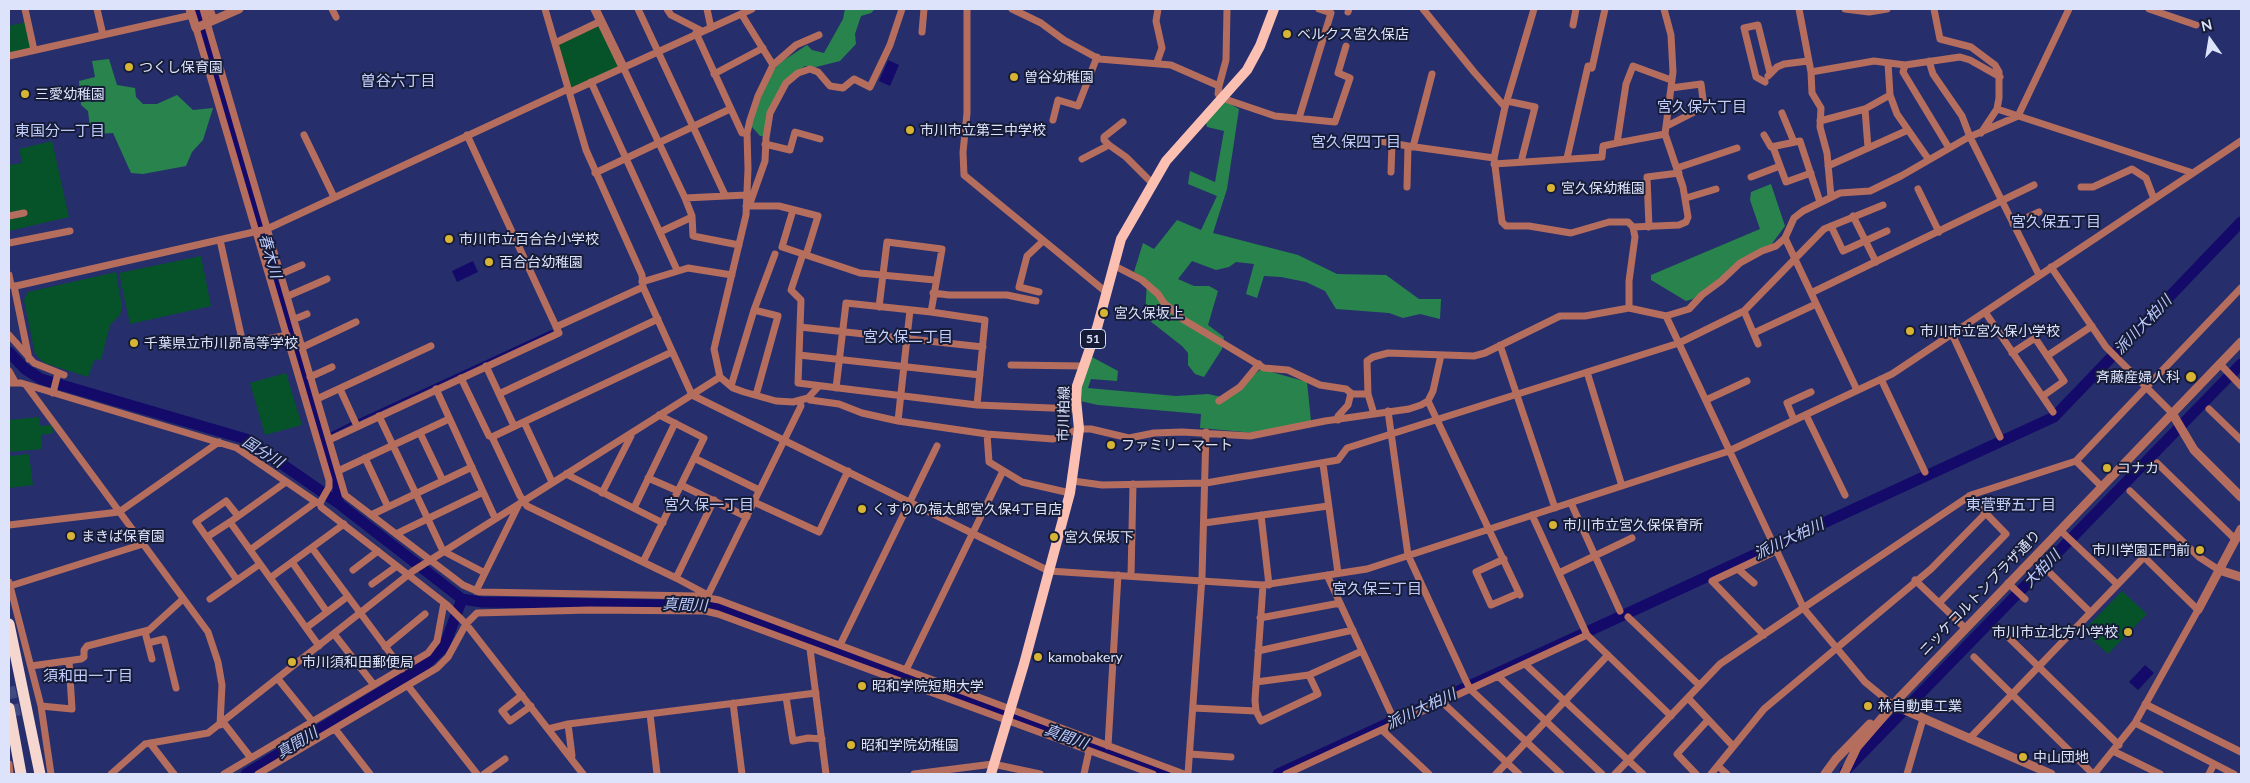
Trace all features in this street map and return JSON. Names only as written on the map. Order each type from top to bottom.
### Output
[{"type":"highway","points":[[9,624],[40,774]]},
{"type":"highway","points":[[9,708],[21,774]]},
{"type":"main road","name":"市川柏線","points":[[992,769],[1073,481],[1079,429],[1076,393],[1083,366],[1097,328],[1112,265],[1125,228],[1152,183],[1178,147],[1255,58],[1274,9]]},
{"type":"street","points":[[25,9],[34,50]]},
{"type":"street","points":[[98,9],[103,35]]},
{"type":"street","points":[[203,9],[205,24],[258,231],[329,480],[329,487],[318,502],[250,550]]},
{"type":"street","points":[[205,24],[210,9]]},
{"type":"street","points":[[205,24],[237,9]]},
{"type":"street","points":[[332,9],[336,17]]},
{"type":"street","points":[[545,9],[586,150],[642,275],[643,285],[672,352],[692,394],[1049,571],[1266,585],[1367,569],[1730,451],[1881,379],[1952,334],[2241,141]]},
{"type":"street","points":[[595,9],[685,198],[692,217],[693,236],[739,245]]},
{"type":"street","points":[[638,9],[725,195]]},
{"type":"street","points":[[667,9],[671,15],[699,32],[714,74],[730,109],[742,133],[747,133]]},
{"type":"street","points":[[708,9],[711,28]]},
{"type":"street","points":[[11,285],[268,228],[467,136],[752,9]]},
{"type":"street","points":[[819,386],[808,398],[800,402],[776,401],[756,396],[730,386],[720,377],[714,349],[747,206],[765,161],[765,144],[770,114],[777,98],[786,83],[798,73],[814,70],[827,84],[835,88],[843,88],[854,79],[870,87],[890,45],[902,9]]},
{"type":"street","points":[[922,32],[924,9]]},
{"type":"street","points":[[967,9],[967,113],[963,152],[964,175],[1106,292]]},
{"type":"street","points":[[1012,9],[1041,23],[1064,40],[1097,57],[1114,61],[1157,62],[1182,68],[1219,86]]},
{"type":"street","points":[[1157,62],[1162,48],[1156,21],[1158,9]]},
{"type":"street","points":[[1228,9],[1226,60],[1218,94],[1222,98],[1274,116],[1334,122],[1350,78],[1338,74],[1346,46]]},
{"type":"street","points":[[1299,118],[1331,13],[1319,9]]},
{"type":"street","points":[[1423,9],[1474,72],[1506,104],[1535,107],[1520,162]]},
{"type":"street","points":[[1534,9],[1506,104],[1494,161],[1502,222],[1506,226],[1529,226],[1571,233],[1609,222],[1628,222],[1633,227],[1635,237],[1629,281],[1629,308]]},
{"type":"street","points":[[1573,25],[1576,9]]},
{"type":"street","points":[[1567,158],[1588,66],[1592,68],[1605,9]]},
{"type":"street","points":[[1633,227],[1679,225],[1686,222],[1688,217],[1686,198],[1666,130],[1671,84],[1672,35],[1664,9]]},
{"type":"street","points":[[1799,9],[1811,72],[1812,93],[1821,108],[1820,121],[1831,197]]},
{"type":"street","points":[[1845,9],[1869,12],[1888,9]]},
{"type":"street","points":[[1934,9],[1940,39],[1971,47],[1995,65],[2000,77],[1997,108],[1981,133]]},
{"type":"street","points":[[1374,414],[1368,394],[1367,361],[1373,357],[1388,353],[1474,356],[1560,316],[1585,316],[1629,308],[1666,316],[1689,309],[1702,295],[1740,264],[1762,251],[1776,246],[1785,238],[1794,218],[1820,202],[1840,193],[1870,190],[1970,137],[2018,116],[2069,9]]},
{"type":"street","points":[[2149,9],[2196,25]]},
{"type":"street","points":[[9,56],[103,35],[191,12],[205,24],[268,228],[346,495],[463,585],[476,591],[514,595],[707,597],[906,670],[1088,751],[1153,774]]},
{"type":"street","points":[[742,15],[773,65]]},
{"type":"street","points":[[555,43],[601,21]]},
{"type":"street","points":[[1770,73],[1758,25],[1744,28],[1756,77],[1764,83],[1770,73],[1784,64],[1808,61]]},
{"type":"street","points":[[747,206],[747,133],[758,96],[773,65],[796,45],[819,35]]},
{"type":"street","points":[[714,74],[763,48]]},
{"type":"street","points":[[1053,120],[1058,100],[1078,106],[1097,57]]},
{"type":"street","points":[[1811,72],[1826,71],[1845,64],[1874,62],[1905,65],[1960,57],[1970,60],[2000,77]]},
{"type":"street","points":[[1929,61],[1933,74],[1962,116],[1970,137],[2039,275]]},
{"type":"street","points":[[1888,63],[1890,95],[1897,114],[1929,160]]},
{"type":"street","points":[[1905,65],[1903,72],[1949,148]]},
{"type":"street","points":[[1380,141],[1494,161],[1520,162],[1602,157],[1603,146],[1617,143],[1666,130],[1704,107],[1700,84],[1671,84],[1634,66],[1626,84],[1617,143]]},
{"type":"street","points":[[1407,187],[1411,146],[1432,74]]},
{"type":"street","points":[[591,82],[677,270]]},
{"type":"street","points":[[1820,121],[1865,109],[1890,95]]},
{"type":"street","points":[[1997,108],[2190,170],[2193,174]]},
{"type":"street","points":[[595,173],[730,109]]},
{"type":"street","points":[[1865,109],[1868,148]]},
{"type":"street","points":[[1782,113],[1794,142]]},
{"type":"street","points":[[1122,122],[1104,137],[1104,140],[1126,157],[1152,183]]},
{"type":"street","points":[[1828,166],[1908,130]]},
{"type":"street","points":[[765,144],[790,150],[795,132],[820,139]]},
{"type":"street","points":[[304,135],[334,197]]},
{"type":"street","points":[[1764,135],[1769,146],[1773,147],[1786,182],[1811,173]]},
{"type":"street","points":[[328,436],[356,423],[379,416],[559,333],[467,136]]},
{"type":"street","points":[[1773,147],[1800,141],[1820,202]]},
{"type":"street","points":[[1391,172],[1392,143]]},
{"type":"street","points":[[1082,159],[1109,145]]},
{"type":"street","points":[[1649,227],[1647,178],[1678,171],[1737,148]]},
{"type":"street","points":[[1750,177],[1780,166]]},
{"type":"street","points":[[2081,187],[2094,187],[2132,169],[2146,178],[2154,199]]},
{"type":"street","points":[[1811,293],[2034,185]]},
{"type":"street","points":[[1686,198],[1716,189]]},
{"type":"street","points":[[1918,189],[1939,232]]},
{"type":"street","points":[[685,198],[746,195]]},
{"type":"street","points":[[1073,481],[1102,485],[1206,483],[1338,460],[1347,448],[1679,343],[1744,311],[1824,229],[1883,205]]},
{"type":"street","points":[[747,206],[779,206],[818,216],[792,290],[801,300],[798,383],[977,405],[1076,410]]},
{"type":"street","points":[[793,210],[782,247],[860,273],[935,280]]},
{"type":"street","points":[[2013,224],[2039,212]]},
{"type":"street","points":[[9,216],[24,213]]},
{"type":"street","points":[[1853,216],[1876,262]]},
{"type":"street","points":[[660,232],[692,217]]},
{"type":"street","points":[[1831,226],[1843,251],[1887,231]]},
{"type":"street","points":[[9,243],[70,230]]},
{"type":"street","points":[[1785,238],[1857,390]]},
{"type":"street","points":[[220,240],[243,344],[287,335]]},
{"type":"street","points":[[1039,292],[1020,287],[1027,256],[1043,241]]},
{"type":"street","points":[[879,307],[887,242],[942,249],[935,280],[931,312]]},
{"type":"street","points":[[730,386],[754,310],[775,254]]},
{"type":"street","points":[[281,274],[302,265]]},
{"type":"street","points":[[1112,265],[1142,280],[1184,320],[1264,368],[1288,370],[1320,385],[1346,389],[1351,393],[1368,394]]},
{"type":"street","points":[[2051,267],[2110,351],[2174,417],[2200,456],[2241,497]]},
{"type":"street","points":[[556,327],[677,270],[704,269],[732,276]]},
{"type":"street","points":[[9,275],[29,359]]},
{"type":"street","points":[[288,296],[327,279]]},
{"type":"street","points":[[1615,774],[1720,664],[1969,496],[2076,461],[2241,288]]},
{"type":"street","points":[[933,293],[949,296],[1008,294],[1036,301]]},
{"type":"street","points":[[836,388],[846,303],[931,312],[985,320],[977,405]]},
{"type":"street","points":[[1754,333],[1816,304]]},
{"type":"street","points":[[754,310],[778,316],[756,396]]},
{"type":"street","points":[[898,421],[910,310]]},
{"type":"street","points":[[1744,311],[1758,344]]},
{"type":"street","points":[[1985,312],[2053,412]]},
{"type":"street","points":[[295,319],[307,314]]},
{"type":"street","points":[[1666,316],[1804,609],[1835,648],[1875,692],[1896,707],[2051,774]]},
{"type":"street","points":[[499,394],[658,319]]},
{"type":"street","points":[[303,347],[356,322]]},
{"type":"street","points":[[2047,356],[2092,326]]},
{"type":"street","points":[[800,328],[983,347]]},
{"type":"street","points":[[1952,334],[2000,437]]},
{"type":"street","points":[[9,335],[29,359],[60,375],[53,392]]},
{"type":"street","points":[[2012,353],[2035,338],[2064,381],[2043,396]]},
{"type":"street","name":"ニッケコルトンプラザ通り","points":[[1825,774],[1875,719],[1896,707],[1965,628],[2011,586],[2063,532],[2102,487],[2174,417],[2222,366],[2241,342]]},
{"type":"street","points":[[1500,345],[1518,393],[1555,508]]},
{"type":"street","points":[[317,399],[431,346]]},
{"type":"street","points":[[492,437],[672,352]]},
{"type":"street","points":[[799,355],[980,376]]},
{"type":"street","points":[[808,398],[810,400],[839,404],[862,413],[898,421],[987,434],[1053,439],[1079,429],[1091,428],[1129,438],[1154,433],[1206,432],[1226,436],[1250,436],[1388,411],[1409,409],[1428,401],[1434,391],[1441,355]]},
{"type":"street","points":[[1219,401],[1240,387],[1259,364]]},
{"type":"street","points":[[1011,365],[1083,366]]},
{"type":"street","points":[[486,366],[514,426]]},
{"type":"street","points":[[2222,366],[2241,386]]},
{"type":"street","points":[[310,376],[332,367]]},
{"type":"street","points":[[9,372],[12,383],[26,384],[238,448],[318,502],[321,507],[397,566],[411,573],[466,624],[583,774]]},
{"type":"street","points":[[1587,372],[1622,486]]},
{"type":"street","points":[[111,774],[142,745],[202,735],[222,723],[359,613],[429,560],[720,377]]},
{"type":"street","points":[[461,378],[489,436],[492,437],[521,502],[676,578],[704,593],[707,597]]},
{"type":"street","points":[[1881,379],[1925,472]]},
{"type":"street","points":[[1706,400],[1747,381]]},
{"type":"street","points":[[26,384],[208,632],[218,662],[222,686],[222,723],[251,758]]},
{"type":"street","points":[[340,389],[356,423]]},
{"type":"street","points":[[436,389],[495,518]]},
{"type":"street","points":[[1794,420],[1787,403],[1811,392]]},
{"type":"street","points":[[1338,420],[1338,416],[1348,405],[1351,393]]},
{"type":"street","points":[[1428,401],[1490,528],[1520,594],[1491,605],[1476,572],[1504,559]]},
{"type":"street","points":[[707,597],[801,406],[800,402]]},
{"type":"street","points":[[2209,409],[2241,440]]},
{"type":"street","points":[[1388,411],[1408,555],[1466,681],[1470,689],[1561,774]]},
{"type":"street","points":[[644,562],[704,438],[659,415]]},
{"type":"street","points":[[1806,415],[1844,495]]},
{"type":"street","points":[[379,416],[443,551],[485,573]]},
{"type":"street","points":[[338,470],[450,419]]},
{"type":"street","points":[[524,422],[552,482]]},
{"type":"street","points":[[634,508],[675,423]]},
{"type":"street","points":[[1188,774],[1202,582],[1206,432]]},
{"type":"street","points":[[420,433],[443,481]]},
{"type":"street","points":[[602,493],[630,434]]},
{"type":"street","points":[[987,434],[989,462],[1022,482],[1070,493]]},
{"type":"street","points":[[9,525],[119,512],[219,442]]},
{"type":"street","points":[[840,645],[937,446]]},
{"type":"street","points":[[365,458],[388,507]]},
{"type":"street","points":[[694,458],[759,490]]},
{"type":"street","points":[[2076,461],[2102,487]]},
{"type":"street","points":[[2156,463],[2236,540]]},
{"type":"street","points":[[1323,464],[1338,573]]},
{"type":"street","points":[[371,515],[472,468]]},
{"type":"street","points":[[754,502],[819,532],[848,471]]},
{"type":"street","points":[[906,670],[1003,471]]},
{"type":"street","points":[[566,474],[663,522]]},
{"type":"street","points":[[648,478],[714,500],[747,517]]},
{"type":"street","points":[[207,537],[286,482]]},
{"type":"street","points":[[1131,576],[1133,484]]},
{"type":"street","points":[[2130,491],[2199,557],[2219,570],[2241,578]]},
{"type":"street","points":[[396,534],[483,492]]},
{"type":"street","points":[[1939,603],[2006,534],[1969,496]]},
{"type":"street","points":[[237,580],[196,522],[226,500],[238,516]]},
{"type":"street","points":[[676,578],[714,500]]},
{"type":"street","points":[[476,591],[521,502]]},
{"type":"street","points":[[1571,503],[1620,611]]},
{"type":"street","points":[[1204,523],[1328,506]]},
{"type":"street","points":[[1711,774],[1764,709],[1931,569],[1986,513]]},
{"type":"street","points":[[1261,515],[1266,585],[1260,618],[1256,682],[1256,711],[1261,721],[1318,694],[1310,675]]},
{"type":"street","points":[[1532,515],[1585,631],[1671,716]]},
{"type":"street","points":[[230,522],[319,646]]},
{"type":"street","points":[[270,578],[344,524]]},
{"type":"street","points":[[1974,657],[2094,774],[2135,723],[2241,529]]},
{"type":"street","points":[[2063,532],[2117,584]]},
{"type":"street","points":[[1559,573],[1632,538]]},
{"type":"street","points":[[10,587],[143,544]]},
{"type":"street","points":[[312,548],[347,598],[402,669]]},
{"type":"street","points":[[353,570],[378,551]]},
{"type":"street","points":[[1764,635],[1712,581],[1776,551]]},
{"type":"street","points":[[1969,739],[2011,693],[2144,557],[2198,610]]},
{"type":"street","points":[[292,562],[327,612]]},
{"type":"street","points":[[210,599],[260,564]]},
{"type":"street","points":[[372,584],[397,566]]},
{"type":"street","points":[[1738,569],[1754,583]]},
{"type":"street","points":[[2050,573],[2090,612]]},
{"type":"street","points":[[1327,574],[1396,724]]},
{"type":"street","points":[[1108,746],[1118,575]]},
{"type":"street","points":[[1916,580],[1965,628]]},
{"type":"street","points":[[2011,586],[2025,599]]},
{"type":"street","points":[[9,602],[10,587]]},
{"type":"street","points":[[10,587],[41,706],[51,774]]},
{"type":"street","points":[[306,628],[347,598]]},
{"type":"street","points":[[31,666],[84,657],[84,650],[87,646],[146,632],[157,625],[183,599]]},
{"type":"street","points":[[1260,618],[1340,603]]},
{"type":"street","points":[[224,774],[428,653],[437,641],[446,604]]},
{"type":"street","points":[[261,773],[437,668],[448,657],[466,624],[477,613],[704,611],[810,649],[1108,746],[1184,774]]},
{"type":"street","points":[[385,647],[425,614]]},
{"type":"street","points":[[1628,617],[1699,685]]},
{"type":"street","points":[[1258,651],[1353,630]]},
{"type":"street","points":[[2001,630],[2119,744]]},
{"type":"street","points":[[1286,774],[1525,664],[1585,631]]},
{"type":"street","points":[[146,632],[152,659]]},
{"type":"street","points":[[334,634],[374,685]]},
{"type":"street","points":[[148,642],[164,639],[176,688]]},
{"type":"street","points":[[810,649],[826,774]]},
{"type":"street","points":[[1256,682],[1310,675],[1362,650]]},
{"type":"street","points":[[1496,774],[1608,655]]},
{"type":"street","points":[[41,706],[72,709],[69,661]]},
{"type":"street","points":[[1525,664],[1643,774]]},
{"type":"street","points":[[1498,676],[1602,774]]},
{"type":"street","points":[[278,678],[312,722]]},
{"type":"street","points":[[408,686],[477,774]]},
{"type":"street","points":[[548,728],[816,693]]},
{"type":"street","points":[[522,695],[502,711],[510,721],[531,706]]},
{"type":"street","points":[[786,696],[793,741],[808,738],[822,739]]},
{"type":"street","points":[[1688,698],[1733,746]]},
{"type":"street","points":[[1442,702],[1519,774]]},
{"type":"street","points":[[733,703],[742,774]]},
{"type":"street","points":[[2145,704],[2241,752]]},
{"type":"street","points":[[1193,708],[1256,711]]},
{"type":"street","name":"ニッケコルトンプラザ通り","points":[[1844,774],[1851,758],[1885,713]]},
{"type":"street","points":[[650,714],[657,774]]},
{"type":"street","points":[[1907,774],[1923,719]]},
{"type":"street","points":[[1696,774],[1677,754],[1708,720]]},
{"type":"street","points":[[2135,723],[2234,774]]},
{"type":"street","points":[[568,724],[572,756],[570,757]]},
{"type":"street","points":[[335,729],[370,774]]},
{"type":"street","points":[[1382,730],[1429,774]]},
{"type":"street","points":[[150,743],[174,774]]},
{"type":"street","points":[[1084,774],[1088,751]]},
{"type":"street","points":[[2113,751],[2160,774]]},
{"type":"street","points":[[1190,754],[1231,757]]},
{"type":"street","points":[[484,774],[505,759]]},
{"type":"street","points":[[9,764],[10,774]]},
{"type":"street","points":[[2208,774],[2214,764]]},
{"type":"street","points":[[1718,766],[1727,774]]},
{"type":"street","points":[[914,774],[992,769],[1040,774]]},
{"type":"green space","points":[[845,9],[875,9],[871,13],[861,16],[855,34],[856,44],[840,61],[816,67],[805,66],[784,81],[763,136],[760,136],[752,127],[752,118],[772,72],[781,62],[807,45],[812,50],[824,53],[843,19]]},
{"type":"green space","points":[[601,21],[623,67],[570,92],[555,43]]},
{"type":"green space","points":[[26,22],[31,48],[9,53],[9,26]]},
{"type":"green space","points":[[109,59],[117,85],[135,88],[136,97],[143,104],[157,104],[177,95],[193,110],[213,108],[203,140],[192,152],[186,166],[143,174],[131,173],[113,133],[98,134],[90,127],[88,111],[81,105],[79,81],[95,77],[92,61]]},
{"type":"green space","points":[[1225,101],[1239,109],[1227,189],[1213,233],[1298,255],[1337,274],[1386,275],[1419,299],[1441,299],[1440,319],[1420,314],[1403,318],[1389,313],[1336,309],[1325,291],[1306,282],[1281,277],[1264,276],[1257,298],[1246,294],[1254,264],[1236,262],[1229,267],[1216,270],[1192,261],[1178,279],[1194,286],[1209,286],[1218,291],[1208,325],[1224,337],[1222,349],[1204,377],[1195,374],[1188,365],[1188,353],[1182,346],[1145,317],[1147,280],[1134,272],[1143,243],[1154,249],[1177,220],[1201,230],[1217,196],[1188,184],[1190,171],[1215,182],[1224,131],[1207,127],[1206,123]]},
{"type":"green space","points":[[52,141],[69,217],[9,231],[9,165],[22,163],[19,149]]},
{"type":"green space","points":[[1771,184],[1785,226],[1771,245],[1719,279],[1693,299],[1686,301],[1651,280],[1651,275],[1760,229],[1750,200],[1751,192]]},
{"type":"green space","points":[[201,256],[211,306],[130,324],[119,273]]},
{"type":"green space","points":[[116,272],[122,306],[120,315],[110,325],[101,360],[95,359],[88,377],[44,363],[35,354],[24,300],[28,292]]},
{"type":"green space","points":[[1092,357],[1118,371],[1117,381],[1091,379],[1088,388],[1176,396],[1208,394],[1226,398],[1261,369],[1307,382],[1311,421],[1255,433],[1200,428],[1201,414],[1098,405],[1080,401],[1083,381]]},
{"type":"green space","points":[[286,373],[302,425],[265,435],[250,383]]},
{"type":"green space","points":[[39,417],[40,426],[52,425],[53,433],[41,435],[42,449],[9,452],[9,420]]},
{"type":"green space","points":[[29,454],[33,485],[9,488],[9,456]]},
{"type":"green space","points":[[2122,591],[2147,614],[2108,654],[2083,631]]},
{"type":"shaded area","points":[[888,60],[899,65],[890,86],[879,81]]},
{"type":"shaded area","points":[[473,261],[478,272],[457,282],[452,271]]},
{"type":"shaded area","points":[[2145,665],[2154,673],[2138,690],[2129,682]]},
{"type":"waterway","name":"春木川","points":[[197,9],[338,487],[338,503]]},
{"type":"waterway","name":"派川大柏川","points":[[1278,774],[2054,417],[2241,222]]},
{"type":"waterway","points":[[357,421],[552,331]]},
{"type":"waterway","name":"真間川","points":[[9,352],[25,369],[41,379],[246,439],[338,503],[462,599],[482,602],[714,606],[1164,774]]},
{"type":"waterway","name":"大柏川","points":[[1845,771],[2241,364]]},
{"type":"waterway","points":[[330,434],[352,423]]},
{"type":"waterway","name":"真間川","points":[[246,774],[424,666],[444,647],[462,599]]},
{"type":"tunnel","points":[[9,687],[16,720]]},
{"type":"place","name":"ベルクス宮久保店","points":[[1287,34]]},
{"type":"place","name":"つくし保育園","points":[[129,67]]},
{"type":"place","name":"曽谷幼稚園","points":[[1014,77]]},
{"type":"place","name":"三愛幼稚園","points":[[25,94]]},
{"type":"place","name":"市川市立第三中学校","points":[[910,130]]},
{"type":"place","name":"宮久保幼稚園","points":[[1551,188]]},
{"type":"place","name":"市川市立百合台小学校","points":[[449,239]]},
{"type":"place","name":"百合台幼稚園","points":[[489,262]]},
{"type":"place","name":"宮久保坂上","points":[[1104,313]]},
{"type":"place","name":"市川市立宮久保小学校","points":[[1910,331]]},
{"type":"place","name":"千葉県立市川昴高等学校","points":[[134,343]]},
{"type":"place","name":"斉藤産婦人科","points":[[2191,377]]},
{"type":"place","name":"ファミリーマート","points":[[1111,445]]},
{"type":"place","name":"コナカ","points":[[2107,468]]},
{"type":"place","name":"くすりの福太郎宮久保4丁目店","points":[[862,509]]},
{"type":"place","name":"市川市立宮久保保育所","points":[[1553,525]]},
{"type":"place","name":"まきば保育園","points":[[71,536]]},
{"type":"place","name":"宮久保坂下","points":[[1054,537]]},
{"type":"place","name":"市川学園正門前","points":[[2200,550]]},
{"type":"place","name":"市川市立北方小学校","points":[[2128,632]]},
{"type":"place","name":"kamobakery","points":[[1038,657]]},
{"type":"place","name":"市川須和田郵便局","points":[[292,662]]},
{"type":"place","name":"昭和学院短期大学","points":[[862,686]]},
{"type":"place","name":"林自動車工業","points":[[1868,706]]},
{"type":"place","name":"昭和学院幼稚園","points":[[851,745]]},
{"type":"place","name":"中山団地","points":[[2023,757]]},
{"type":"district","name":"曽谷六丁目","points":[[398,81]]},
{"type":"district","name":"宮久保六丁目","points":[[1702,107]]},
{"type":"district","name":"東国分一丁目","points":[[60,131]]},
{"type":"district","name":"宮久保四丁目","points":[[1356,142]]},
{"type":"district","name":"宮久保五丁目","points":[[2056,222]]},
{"type":"district","name":"宮久保二丁目","points":[[908,337]]},
{"type":"district","name":"宮久保一丁目","points":[[709,505]]},
{"type":"district","name":"東菅野五丁目","points":[[2011,505]]},
{"type":"district","name":"宮久保三丁目","points":[[1377,589]]},
{"type":"district","name":"須和田一丁目","points":[[88,676]]},
{"type":"water label","name":"国分川","points":[[263,452]]}]
